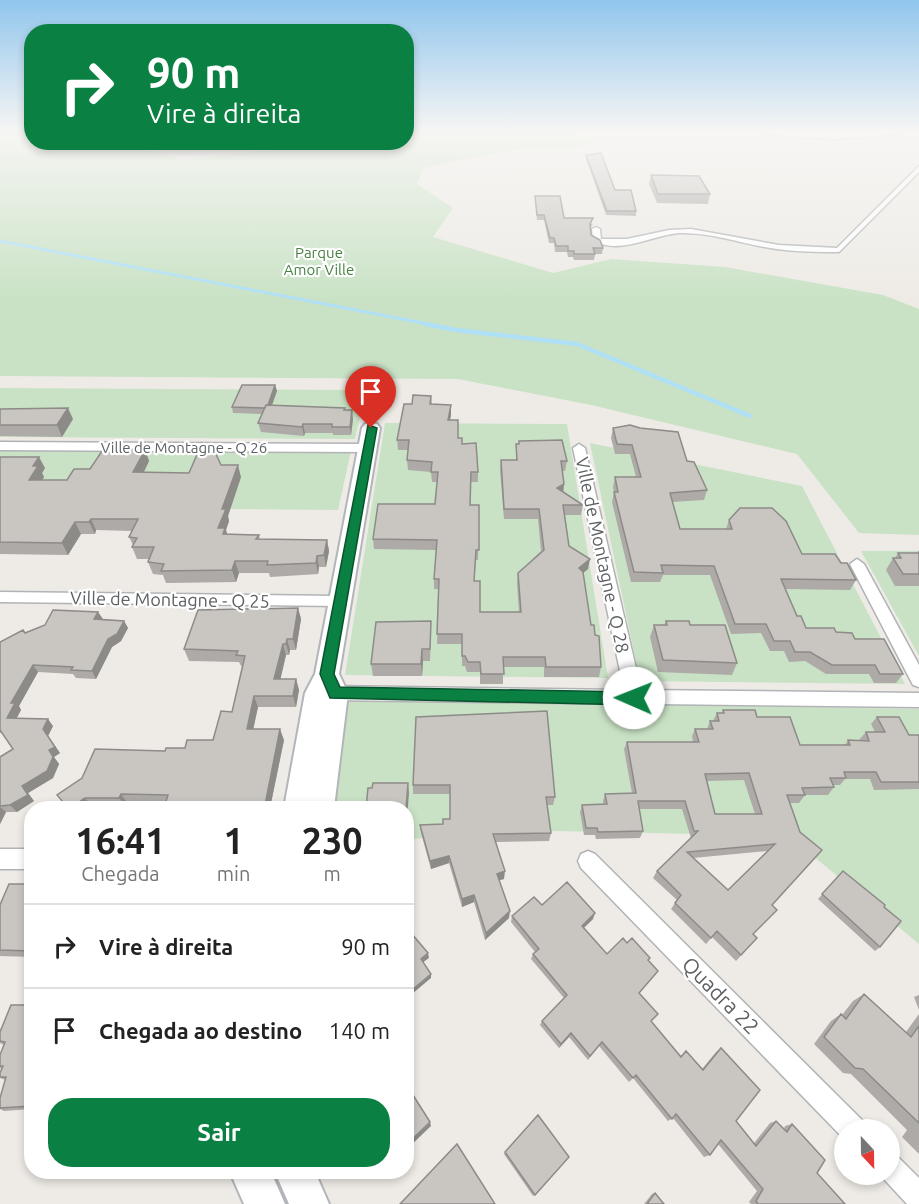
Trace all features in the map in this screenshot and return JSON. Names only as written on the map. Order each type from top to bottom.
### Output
[{"type":"street","points":[[596,229],[597,240],[603,242],[625,241],[667,232],[687,231],[771,246],[839,250],[900,187]]},
{"type":"street","points":[[320,801],[327,686],[339,600],[370,438]]},
{"type":"street","name":"Ville de Montagne - Q 26","points":[[0,446],[370,438]]},
{"type":"street","name":"Ville de Montagne - Q 28","points":[[579,448],[634,698]]},
{"type":"street","points":[[857,564],[919,680]]},
{"type":"street","name":"Ville de Montagne - Q 25","points":[[0,597],[339,600]]},
{"type":"street","points":[[327,686],[634,698],[919,700]]},
{"type":"street","points":[[300,801],[327,686]]},
{"type":"street","points":[[0,859],[24,859]]},
{"type":"street","name":"Quadra 22","points":[[588,861],[843,1119]]},
{"type":"street","points":[[900,1177],[919,1197]]},
{"type":"street","points":[[253,1179],[265,1204]]},
{"type":"street","points":[[298,1179],[309,1204]]},
{"type":"green space","name":"Parque Amor Ville","points":[[0,187],[422,187],[453,208],[433,237],[553,273],[611,259],[725,267],[883,295],[919,309],[919,535],[859,533],[797,454],[591,405],[458,379],[0,376]]},
{"type":"green space","points":[[0,388],[366,390],[355,439],[0,437]]},
{"type":"green space","points":[[385,423],[567,424],[608,678],[345,675]]},
{"type":"green space","points":[[590,443],[802,486],[905,684],[640,681]]},
{"type":"green space","points":[[0,448],[351,451],[338,510],[0,507]]},
{"type":"green space","points":[[861,551],[919,551],[919,656]]},
{"type":"green space","points":[[346,699],[919,709],[919,944],[789,836],[556,831],[414,839],[414,801],[330,801]]},
{"type":"building","points":[[598,187],[631,190],[636,211],[607,211]]},
{"type":"building","points":[[655,187],[706,187],[710,194],[658,194]]},
{"type":"building","points":[[535,196],[560,196],[564,218],[593,218],[590,224],[591,235],[600,240],[603,248],[593,248],[595,254],[574,254],[574,251],[568,251],[568,246],[556,246],[554,238],[550,238],[544,215],[537,215]]},
{"type":"building","points":[[242,385],[275,385],[265,408],[232,407]]},
{"type":"building","points":[[413,395],[431,396],[430,404],[451,405],[448,420],[458,420],[458,438],[462,438],[462,444],[476,443],[478,472],[471,472],[470,505],[479,505],[479,550],[476,550],[474,581],[480,581],[480,612],[521,612],[518,573],[544,550],[539,509],[504,509],[501,460],[517,460],[516,444],[519,444],[519,441],[562,440],[567,461],[561,461],[564,484],[557,488],[583,505],[563,505],[569,546],[590,559],[579,568],[583,572],[591,625],[594,625],[595,635],[599,636],[601,667],[546,667],[545,657],[503,657],[504,674],[481,674],[480,662],[468,662],[465,656],[462,656],[462,634],[437,634],[439,579],[434,579],[437,540],[373,539],[378,504],[435,504],[438,472],[431,472],[432,462],[407,460],[409,440],[397,440],[404,404],[412,404]]},
{"type":"building","points":[[266,405],[345,408],[344,410],[352,410],[350,427],[332,427],[332,424],[303,424],[302,427],[258,423]]},
{"type":"building","points":[[68,408],[57,425],[0,425],[0,409]]},
{"type":"building","points":[[630,425],[678,432],[687,461],[694,462],[707,490],[670,493],[680,529],[732,529],[729,520],[740,508],[772,508],[786,521],[802,554],[835,554],[841,563],[847,563],[856,580],[781,579],[797,616],[801,616],[806,628],[834,628],[836,632],[852,633],[855,639],[884,639],[903,674],[880,674],[875,665],[832,665],[810,652],[795,652],[790,641],[774,641],[766,624],[735,624],[714,566],[661,565],[663,573],[634,572],[614,492],[618,492],[615,477],[641,477],[632,445],[617,444],[613,428]]},
{"type":"building","points":[[202,443],[215,452],[221,465],[238,465],[222,509],[226,509],[218,528],[225,528],[223,534],[259,535],[256,539],[327,540],[324,555],[317,556],[316,563],[267,565],[268,561],[235,561],[232,570],[161,571],[164,564],[148,562],[154,547],[132,547],[137,538],[129,537],[138,519],[91,519],[89,522],[75,522],[62,543],[0,542],[0,457],[39,457],[33,466],[38,466],[29,480],[67,480],[74,469],[90,469],[104,448],[145,450],[133,472],[189,473]]},
{"type":"building","points":[[898,553],[919,553],[919,574],[903,574],[893,558],[901,558]]},
{"type":"building","points":[[298,608],[293,639],[287,639],[286,644],[283,644],[274,679],[296,679],[293,696],[254,696],[247,729],[280,729],[266,801],[166,801],[168,795],[121,794],[119,798],[62,801],[57,795],[82,778],[95,749],[165,751],[166,748],[185,748],[187,740],[213,740],[221,711],[232,712],[245,656],[236,655],[238,651],[184,649],[198,610]]},
{"type":"building","points":[[53,610],[98,612],[94,619],[124,621],[117,634],[108,639],[92,671],[71,670],[73,667],[33,665],[11,703],[15,703],[7,718],[48,719],[43,729],[55,747],[49,750],[53,757],[47,771],[22,786],[28,795],[10,805],[0,806],[0,757],[13,749],[0,730],[0,642],[23,630],[25,633],[45,625]]},
{"type":"building","points":[[431,621],[430,649],[422,649],[421,664],[371,664],[376,622]]},
{"type":"building","points":[[666,621],[689,621],[690,625],[725,625],[737,663],[663,660],[654,625],[667,625]]},
{"type":"building","points":[[723,710],[755,710],[757,717],[790,717],[800,745],[850,745],[848,740],[869,741],[866,732],[885,732],[877,717],[899,717],[909,735],[919,735],[919,782],[881,782],[876,772],[844,772],[846,778],[830,778],[834,787],[802,788],[805,795],[787,795],[800,832],[822,850],[772,905],[777,910],[753,934],[757,938],[741,955],[717,931],[711,938],[675,903],[681,895],[657,871],[698,831],[694,831],[685,801],[638,801],[643,831],[598,832],[597,828],[586,828],[582,805],[607,804],[605,794],[636,793],[627,742],[699,742],[695,729],[713,729],[710,721],[719,721],[717,713],[724,713]],"holes":[[[749,773],[762,814],[715,814],[705,774]],[[775,844],[728,890],[687,852]]]},
{"type":"building","points":[[547,711],[555,797],[546,797],[551,833],[493,834],[505,871],[497,874],[510,911],[486,933],[474,895],[462,899],[449,856],[430,861],[420,825],[443,824],[443,819],[450,819],[450,785],[413,785],[416,717]]},
{"type":"building","points":[[373,783],[408,783],[407,801],[367,801],[368,788],[372,788]]},
{"type":"building","points":[[843,871],[901,921],[880,947],[822,894]]},
{"type":"building","points":[[567,882],[595,913],[582,926],[607,954],[623,938],[627,943],[632,938],[650,958],[648,960],[658,971],[639,993],[658,1014],[651,1021],[681,1057],[686,1051],[703,1070],[721,1048],[760,1090],[736,1121],[756,1146],[776,1121],[787,1132],[792,1124],[825,1160],[817,1173],[845,1204],[758,1204],[756,1201],[763,1189],[721,1140],[710,1155],[676,1114],[672,1119],[636,1075],[633,1078],[602,1042],[590,1056],[571,1033],[561,1044],[542,1021],[567,995],[533,954],[539,949],[512,916],[534,897],[542,905]]},
{"type":"building","points":[[9,884],[24,884],[24,951],[0,950],[0,905]]},
{"type":"building","points":[[414,936],[428,953],[421,959],[431,974],[414,988]]},
{"type":"building","points":[[864,994],[911,1037],[919,1026],[919,1123],[863,1069],[855,1068],[824,1037],[841,1014],[846,1019]]},
{"type":"building","points":[[11,1005],[24,1005],[24,1106],[0,1108],[0,1098],[6,1077],[0,1077],[3,1066],[0,1066],[0,1055],[5,1042],[0,1041],[0,1032]]},
{"type":"building","points":[[414,1097],[430,1122],[414,1137]]},
{"type":"building","points":[[538,1115],[569,1157],[535,1195],[505,1152]]},
{"type":"building","points":[[457,1144],[495,1204],[400,1204]]},
{"type":"building","points":[[655,1193],[664,1204],[647,1204]]},
{"type":"waterway","points":[[0,241],[433,325]]},
{"type":"waterway","points":[[425,324],[456,330],[577,344],[750,416]]},
{"type":"route","points":[[371,428],[327,674],[335,693],[634,698]]}]
